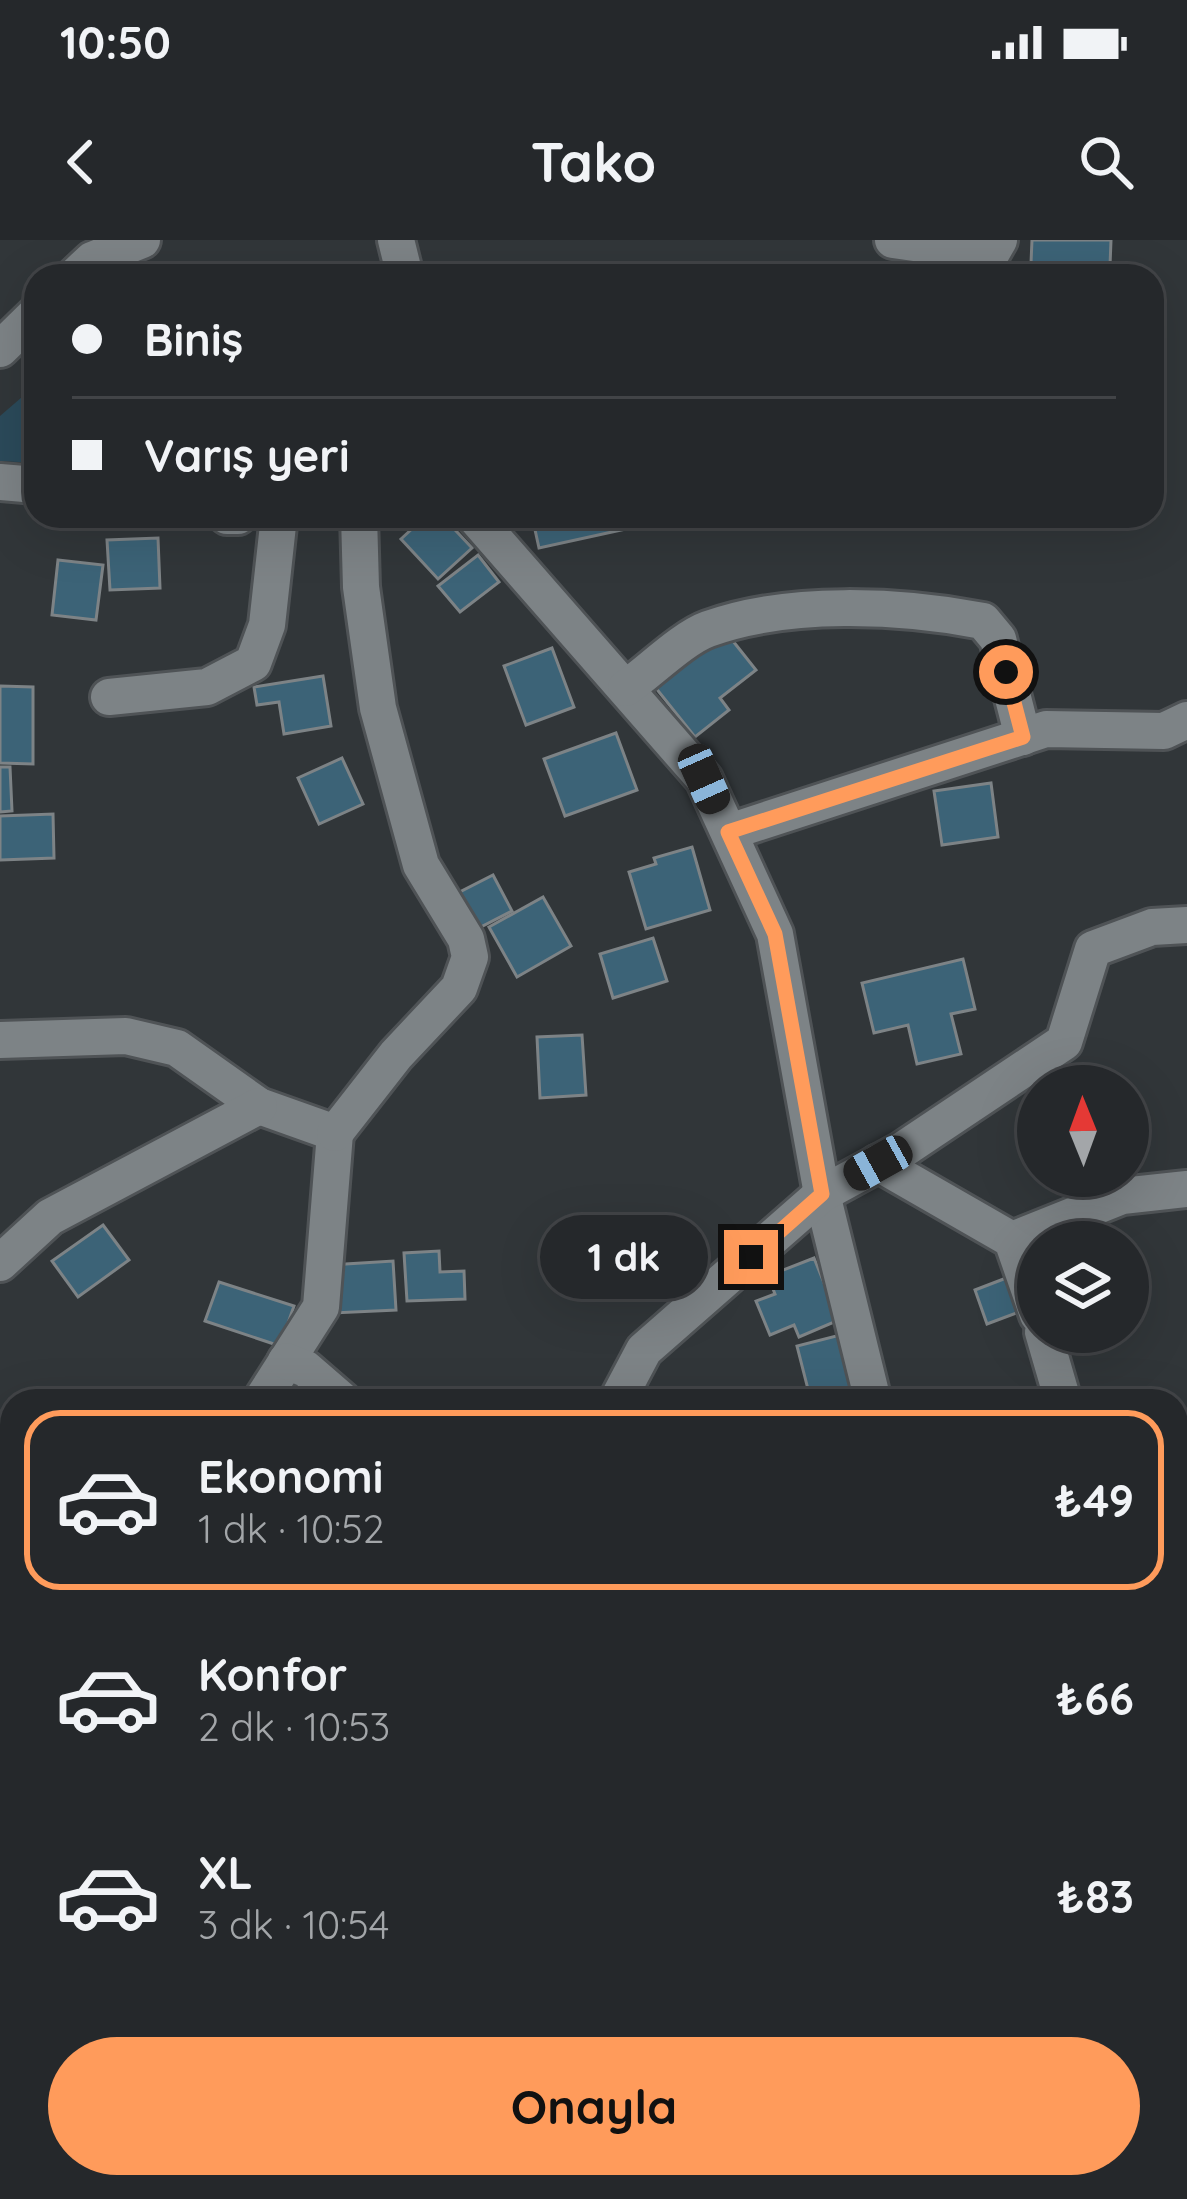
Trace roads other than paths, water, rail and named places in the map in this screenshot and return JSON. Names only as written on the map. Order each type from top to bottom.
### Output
[{"type":"street","points":[[88,264],[142,240]]},
{"type":"street","points":[[893,240],[991,254],[999,240]]},
{"type":"street","points":[[0,349],[24,326]]},
{"type":"street","points":[[110,697],[207,687],[253,663],[267,625],[278,528]]},
{"type":"street","points":[[268,1389],[321,1307],[335,1133],[396,1055],[459,988],[470,958],[466,939],[421,866],[378,708],[361,587],[359,528]]},
{"type":"street","points":[[485,528],[704,779],[775,934],[822,1194],[870,1389]]},
{"type":"street","points":[[626,688],[705,629],[815,607],[942,613],[983,620],[998,639],[1023,737]]},
{"type":"street","points":[[728,832],[1046,729],[1164,731],[1187,720]]},
{"type":"street","points":[[623,1389],[644,1350],[822,1194],[1064,1042],[1093,949],[1152,927],[1187,925]]},
{"type":"street","points":[[0,1040],[126,1036],[177,1048],[259,1106],[335,1133]]},
{"type":"street","points":[[0,1263],[50,1217],[259,1106]]},
{"type":"street","points":[[878,1163],[1012,1240],[1017,1254]]},
{"type":"street","points":[[1012,1240],[1122,1196],[1187,1189]]},
{"type":"street","points":[[1049,1353],[1060,1389]]},
{"type":"street","points":[[286,1361],[306,1369],[329,1389]]}]
